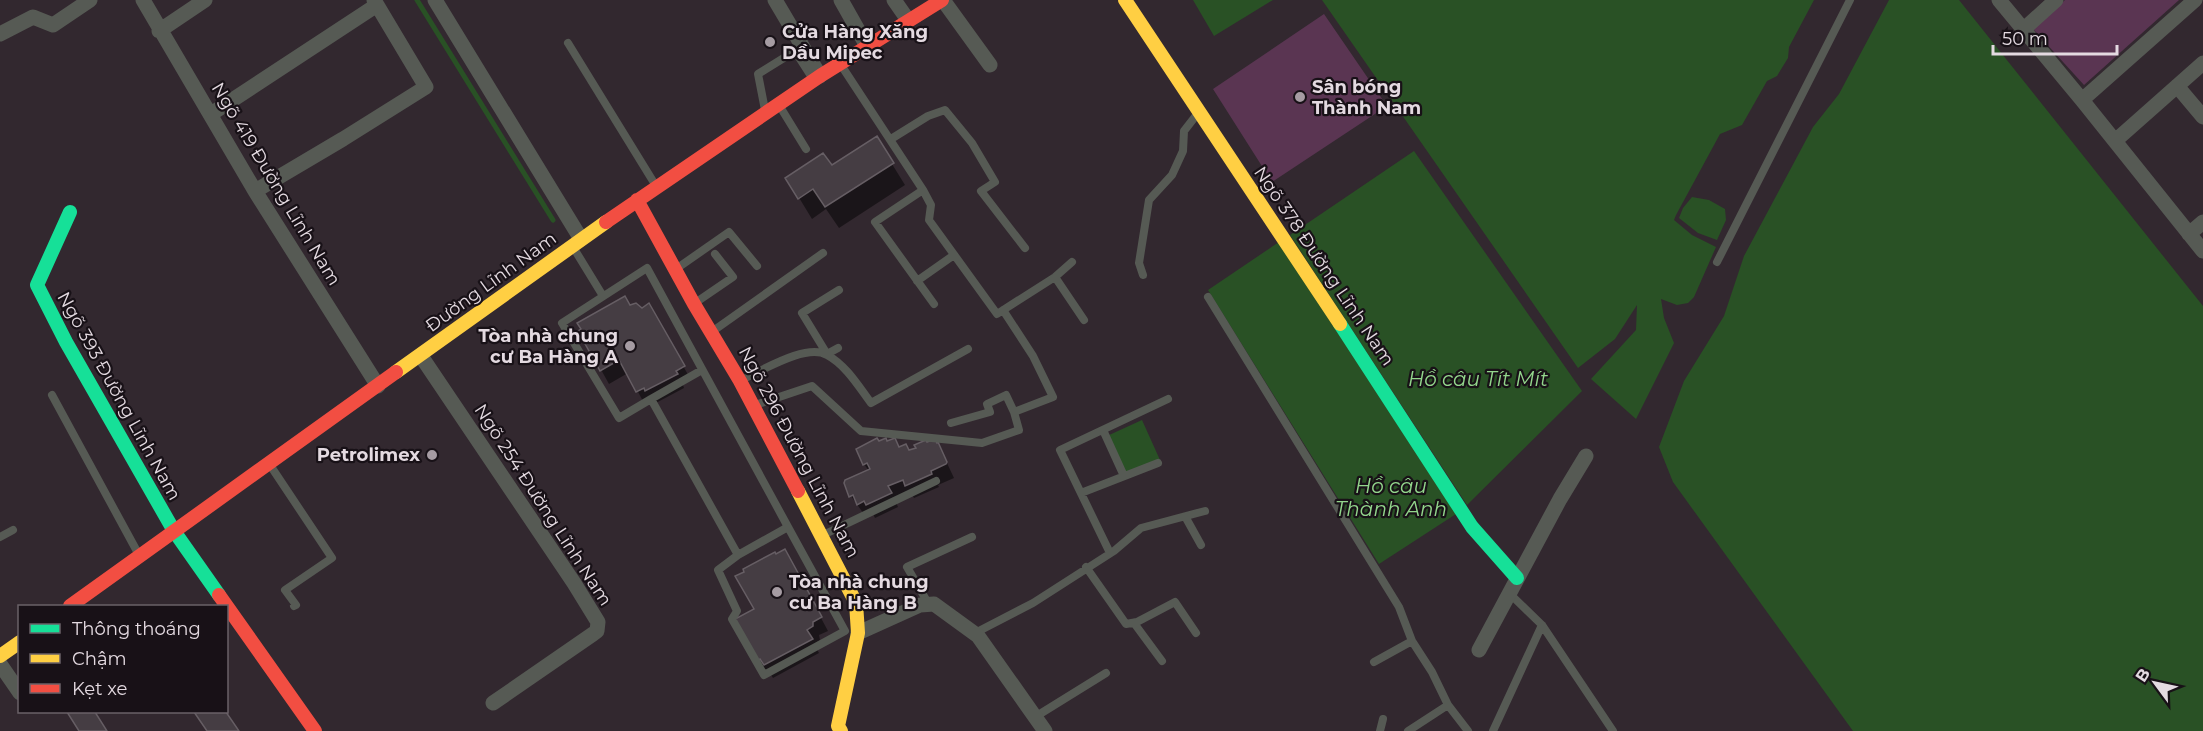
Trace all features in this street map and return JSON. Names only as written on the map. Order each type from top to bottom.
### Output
[{"type":"street","points":[[0,34],[33,17],[53,25],[90,0]]},
{"type":"street","name":"Ngõ 419 Đường Lĩnh Nam","points":[[143,0],[159,31],[211,114],[255,191],[378,386]]},
{"type":"street","points":[[159,31],[205,0]]},
{"type":"street","points":[[435,0],[484,76],[577,243]]},
{"type":"street","points":[[775,0],[817,78]]},
{"type":"street","points":[[841,0],[867,46]]},
{"type":"street","points":[[894,0],[908,20]]},
{"type":"street","points":[[943,0],[990,65]]},
{"type":"street","name":"Đường Lĩnh Nam","points":[[71,605],[637,200],[817,78],[943,0]]},
{"type":"street","name":"Ngõ 378 Đường Lĩnh Nam","points":[[1125,0],[1472,527],[1518,578]]},
{"type":"street","points":[[1999,0],[2203,251]]},
{"type":"street","points":[[2024,29],[2056,0]]},
{"type":"street","points":[[2082,100],[2195,0]]},
{"type":"street","points":[[211,114],[376,3],[426,87],[255,191]]},
{"type":"street","points":[[2115,141],[2203,63]]},
{"type":"street","points":[[2177,86],[2203,117]]},
{"type":"street","name":"Ngõ 296 Đường Lĩnh Nam","points":[[637,200],[694,304],[740,381],[856,603],[858,633],[838,729]]},
{"type":"street","name":"Ngõ 393 Đường Lĩnh Nam","points":[[70,212],[37,285],[66,342],[174,531]]},
{"type":"street","points":[[2189,234],[2203,222]]},
{"type":"street","name":"Ngõ 254 Đường Lĩnh Nam","points":[[421,356],[598,622],[597,631],[493,704]]},
{"type":"street","points":[[1479,650],[1586,456]]},
{"type":"street","points":[[174,531],[226,605]]},
{"type":"street","points":[[858,633],[928,603],[934,604],[975,633],[1045,731]]},
{"type":"street","points":[[228,608],[315,731]]},
{"type":"street","points":[[0,656],[18,643]]},
{"type":"street","points":[[0,664],[18,690]]},
{"type":"lane","points":[[1717,262],[1850,0]]},
{"type":"lane","points":[[568,43],[657,188]]},
{"type":"lane","points":[[765,114],[758,74],[795,51],[817,78]]},
{"type":"lane","points":[[840,63],[891,139],[931,205],[929,220],[997,314],[1055,277],[1072,262]]},
{"type":"lane","points":[[779,105],[806,149]]},
{"type":"lane","points":[[891,139],[928,116],[945,110],[972,142],[995,182],[981,191],[1025,249]]},
{"type":"lane","points":[[1143,275],[1139,263],[1149,200],[1172,175],[1183,151],[1184,131],[1199,112]]},
{"type":"lane","points":[[922,190],[875,222],[934,304]]},
{"type":"lane","points":[[675,270],[729,232],[758,266]]},
{"type":"lane","points":[[577,243],[603,296]]},
{"type":"lane","points":[[712,332],[823,253]]},
{"type":"lane","points":[[694,304],[733,277],[715,254]]},
{"type":"lane","points":[[918,281],[954,255]]},
{"type":"lane","points":[[702,370],[619,418],[562,323],[647,268],[845,631],[764,675],[732,619],[737,611],[718,570],[738,555],[788,527]]},
{"type":"lane","points":[[1055,277],[1084,320]]},
{"type":"lane","points":[[839,290],[802,313],[826,354],[840,365],[872,403],[968,349]]},
{"type":"lane","points":[[1208,297],[1399,607],[1412,641],[1432,672],[1448,705],[1468,731]]},
{"type":"lane","points":[[1003,310],[1033,356],[1053,397],[1014,412]]},
{"type":"lane","points":[[740,381],[799,354],[815,351],[826,354],[838,348]]},
{"type":"lane","points":[[753,405],[812,386],[861,431],[982,443],[1019,430],[1006,395],[987,404],[990,412],[951,423]]},
{"type":"lane","points":[[52,395],[140,556]]},
{"type":"lane","points":[[651,399],[738,555]]},
{"type":"lane","points":[[1110,553],[1060,450],[1168,399]]},
{"type":"lane","points":[[1103,430],[1124,476]]},
{"type":"lane","points":[[1081,493],[1158,463]]},
{"type":"lane","points":[[269,464],[332,558],[285,590],[296,605],[294,606]]},
{"type":"lane","points":[[822,536],[936,481]]},
{"type":"lane","points":[[975,633],[1033,603],[1110,553],[1141,528],[1186,518],[1204,511]]},
{"type":"lane","points":[[1186,518],[1201,545]]},
{"type":"lane","points":[[0,537],[13,530]]},
{"type":"lane","points":[[928,603],[907,567],[972,537]]},
{"type":"lane","points":[[1086,567],[1126,624],[1134,623],[1175,602],[1196,633]]},
{"type":"lane","points":[[1509,593],[1542,625],[1613,731]]},
{"type":"lane","points":[[1134,623],[1162,661]]},
{"type":"lane","points":[[1493,731],[1542,625]]},
{"type":"lane","points":[[1374,662],[1412,641]]},
{"type":"lane","points":[[1035,717],[1106,673]]},
{"type":"lane","points":[[1408,731],[1448,705]]},
{"type":"lane","points":[[1380,731],[1383,719]]},
{"type":"shaded area","points":[[2065,0],[2179,0],[2084,85],[2033,29]]},
{"type":"shaded area","name":"Sân bóng Thành Nam","points":[[1324,14],[1387,106],[1272,182],[1213,89]]},
{"type":"water","points":[[1193,0],[1273,0],[1214,36]]},
{"type":"water","points":[[1322,0],[1814,0],[1789,47],[1788,58],[1777,76],[1767,81],[1742,125],[1720,134],[1676,215],[1674,220],[1692,235],[1716,247],[1694,297],[1688,303],[1677,305],[1661,299],[1664,318],[1674,343],[1636,419],[1591,379],[1636,330],[1637,305],[1615,339],[1578,368]]},
{"type":"water","points":[[1889,0],[1959,0],[2203,306],[2203,731],[1853,731],[1673,482],[1659,447],[1684,381],[1724,316],[1744,256],[1813,127],[1839,94]]},
{"type":"water","name":"Hồ câu Tít Mít","points":[[1414,151],[1582,391],[1467,505],[1290,235]]},
{"type":"water","points":[[1692,197],[1709,200],[1725,209],[1726,220],[1717,240],[1698,233],[1679,218],[1683,208]]},
{"type":"water","name":"Hồ câu Thành Anh","points":[[1279,242],[1456,514],[1379,564],[1208,290]]},
{"type":"water","points":[[1142,420],[1160,460],[1126,474],[1107,436]]},
{"type":"building","points":[[877,136],[894,163],[825,207],[813,189],[798,199],[785,178],[823,153],[832,165]]},
{"type":"building","name":"Tòa nhà chung cư Ba Hàng A","points":[[625,296],[630,305],[636,303],[642,308],[649,303],[685,366],[676,371],[678,374],[645,391],[644,388],[636,392],[619,360],[600,371],[578,331],[581,329],[577,323]]},
{"type":"building","points":[[877,438],[879,441],[886,438],[887,441],[895,438],[899,447],[906,444],[909,450],[916,448],[914,445],[935,439],[947,462],[931,471],[932,474],[905,486],[903,480],[888,486],[892,493],[866,505],[864,501],[857,505],[853,495],[849,497],[844,483],[845,480],[870,469],[867,463],[863,465],[856,449]]},
{"type":"building","name":"Tòa nhà chung cư Ba Hàng B","points":[[785,549],[822,617],[813,622],[813,626],[807,630],[813,639],[764,665],[760,659],[757,661],[735,619],[754,609],[735,576],[744,572],[743,569]]},
{"type":"building","points":[[68,713],[96,713],[107,731],[79,731]]},
{"type":"building","points":[[195,713],[227,713],[239,731],[207,731]]},
{"type":"waterway","points":[[417,0],[553,220]]},
{"type":"traffic: fast","points":[[70,212],[37,285],[66,342],[174,531],[219,595]]},
{"type":"traffic: fast","points":[[1340,324],[1472,527],[1517,578]]},
{"type":"traffic: slow","points":[[1125,0],[1340,324]]},
{"type":"traffic: slow","points":[[396,372],[606,222]]},
{"type":"traffic: slow","points":[[798,491],[856,603],[858,633],[838,726],[841,731]]},
{"type":"traffic: slow","points":[[0,656],[18,643]]},
{"type":"traffic: jam","points":[[606,222],[820,76],[942,0]]},
{"type":"traffic: jam","points":[[637,200],[694,304],[740,381],[798,491]]},
{"type":"traffic: jam","points":[[71,605],[396,372]]},
{"type":"traffic: jam","points":[[219,595],[226,605]]},
{"type":"traffic: jam","points":[[228,608],[315,731]]},
{"type":"place","name":"Cửa Hàng Xăng Dầu Mipec","points":[[770,42]]},
{"type":"place","name":"Sân bóng Thành Nam","points":[[1300,97]]},
{"type":"place","name":"Tòa nhà chung cư Ba Hàng A","points":[[630,346]]},
{"type":"place","name":"Petrolimex","points":[[432,455]]},
{"type":"place","name":"Tòa nhà chung cư Ba Hàng B","points":[[777,592]]}]
